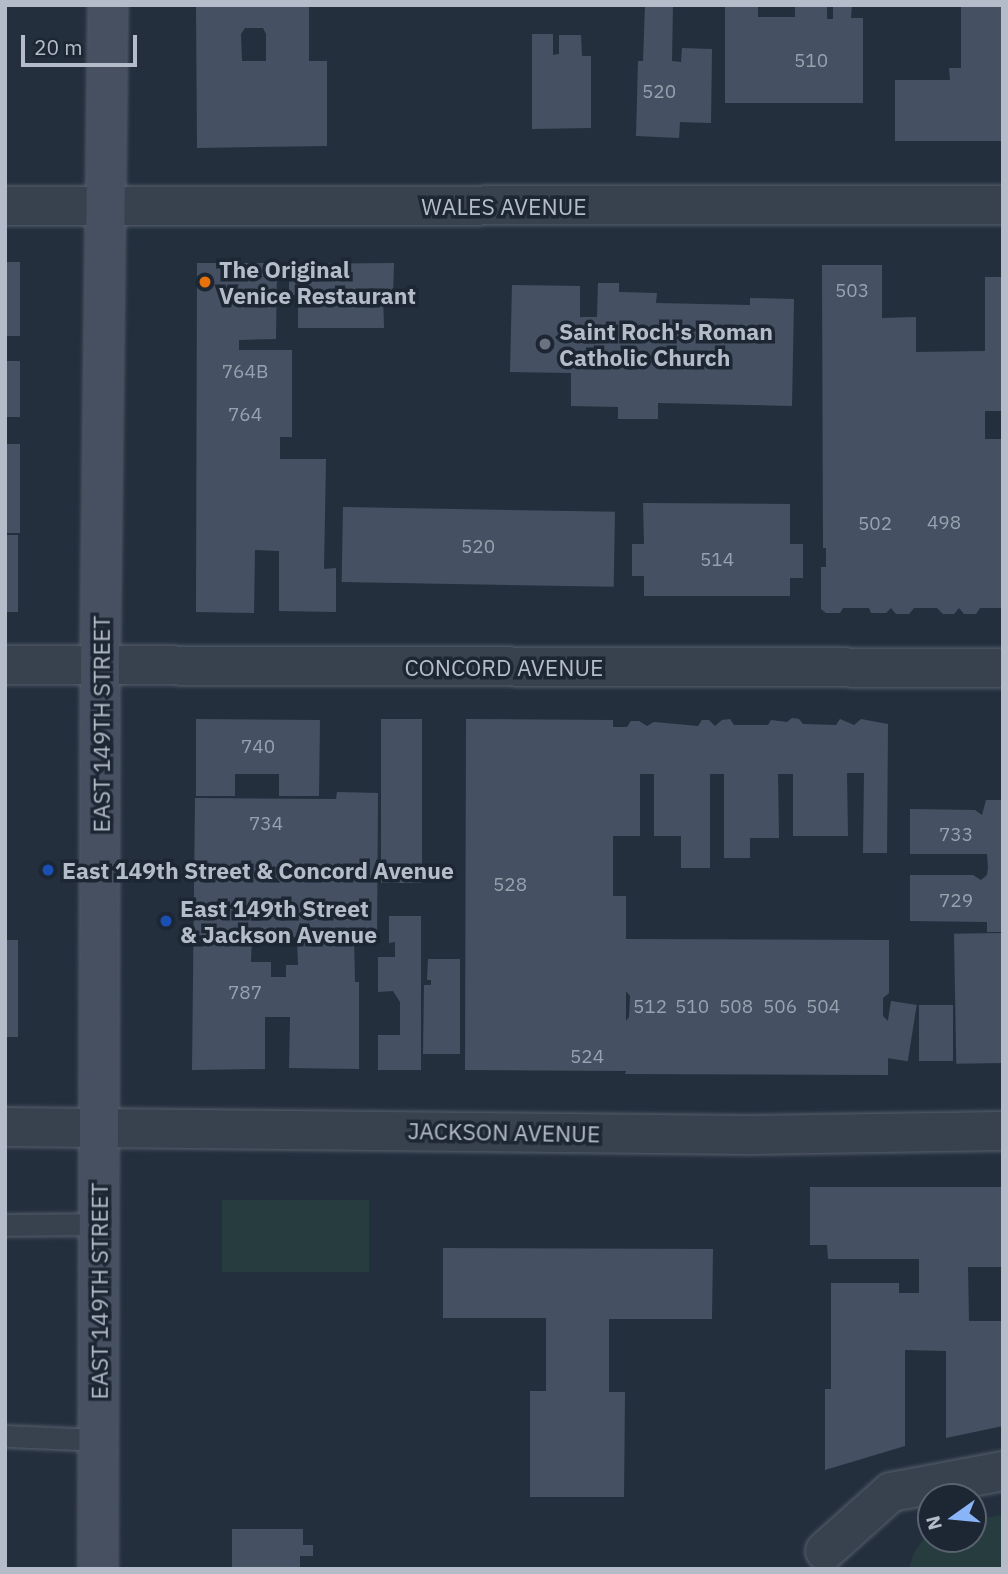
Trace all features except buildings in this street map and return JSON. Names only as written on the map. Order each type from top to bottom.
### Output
[{"type":"main road","name":"EAST 149TH STREET","points":[[98,1569],[100,666],[108,5]]},
{"type":"street","name":"WALES AVENUE","points":[[5,206],[1003,205]]},
{"type":"street","name":"CONCORD AVENUE","points":[[5,665],[1003,668]]},
{"type":"street","name":"JACKSON AVENUE","points":[[5,1127],[750,1135],[1003,1131]]},
{"type":"street","points":[[825,1551],[891,1492],[1003,1471]]},
{"type":"lane","points":[[5,1225],[99,1224]]},
{"type":"lane","points":[[5,1436],[99,1440]]},
{"type":"green space","points":[[222,1200],[369,1200],[369,1272],[222,1272]]},
{"type":"green space","points":[[1003,1515],[1003,1569],[909,1569],[917,1548],[917,1553],[987,1553],[987,1518]]},
{"type":"place","name":"The Original Venice Restaurant","points":[[205,282]]},
{"type":"place","name":"Saint Roch's Roman Catholic Church","points":[[545,344]]},
{"type":"place","name":"East 149th Street & Concord Avenue","points":[[48,870]]},
{"type":"place","name":"East 149th Street & Jackson Avenue","points":[[166,921]]}]
